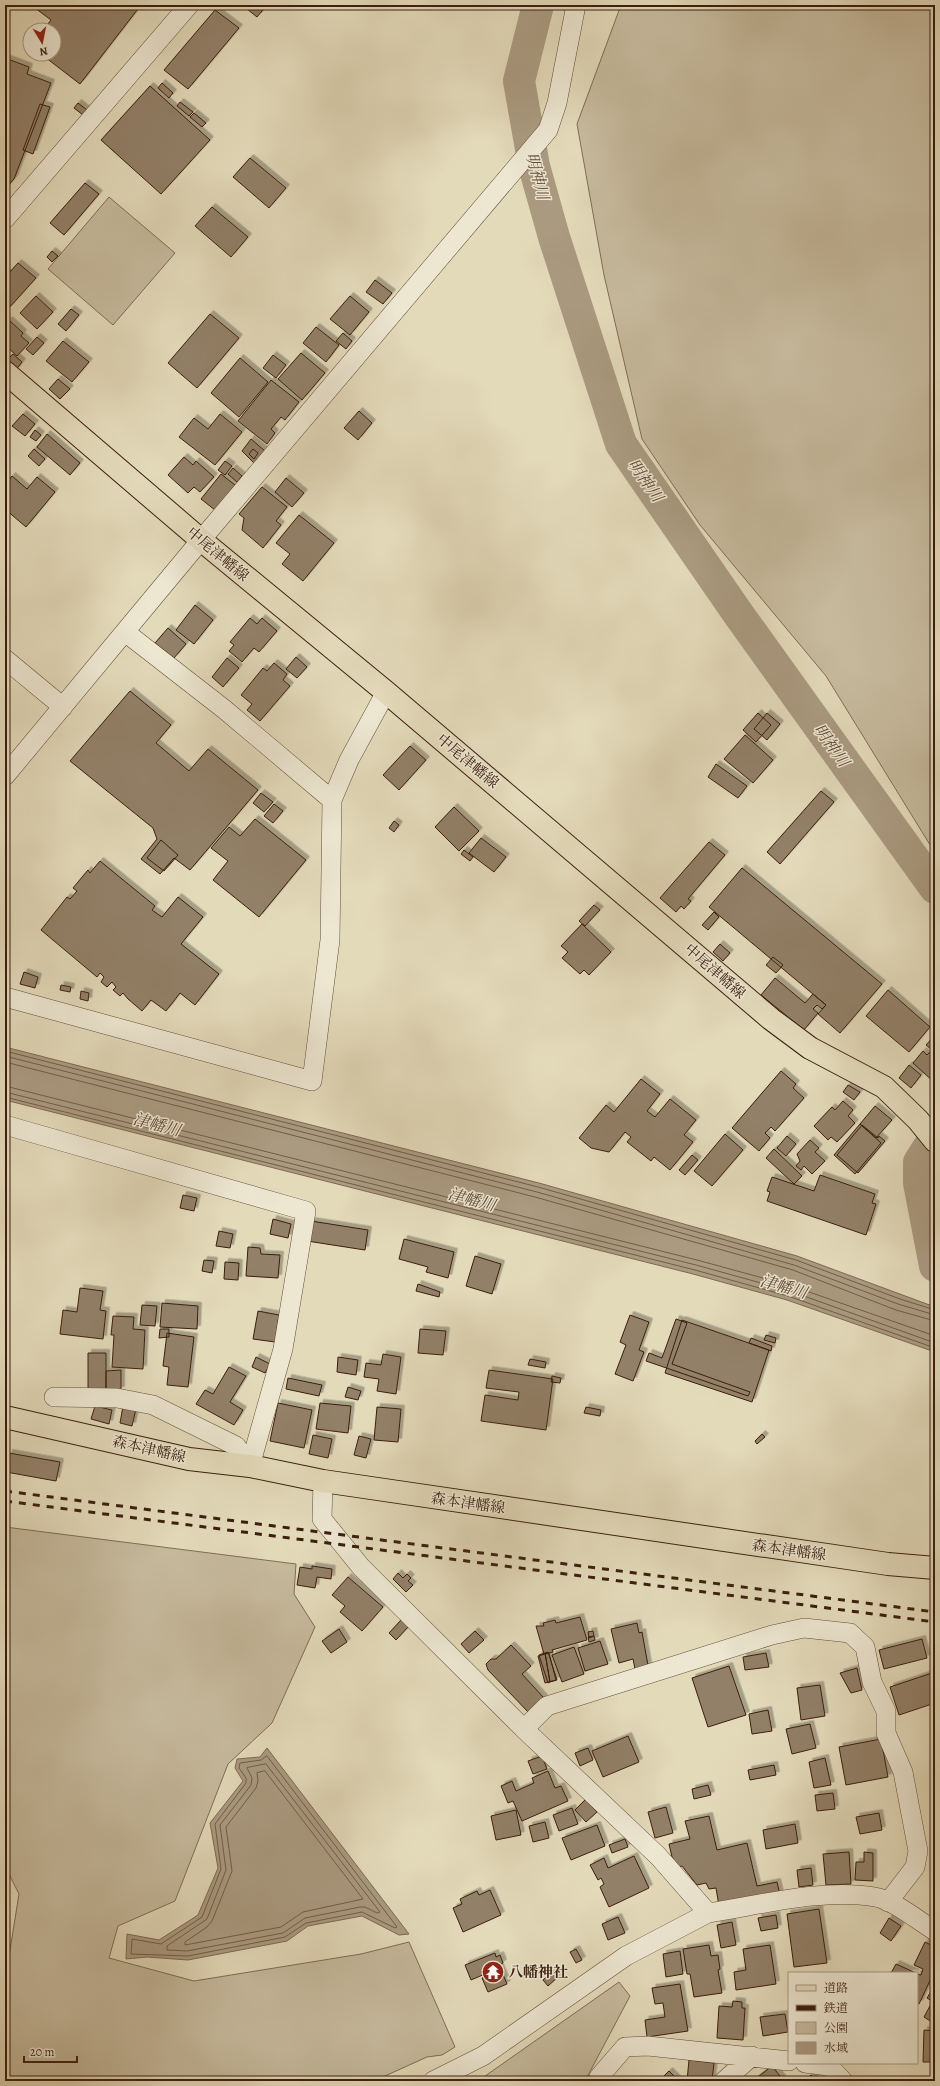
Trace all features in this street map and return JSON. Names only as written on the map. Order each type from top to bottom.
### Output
[{"type":"main road","name":"中尾津幡線","points":[[5,372],[201,540],[386,692],[771,1019],[810,1048],[884,1087],[918,1120],[935,1141]]},
{"type":"main road","name":"森本津幡線","points":[[5,1417],[189,1459],[250,1466],[323,1481],[880,1563],[935,1568]]},
{"type":"street","points":[[5,219],[189,5]]},
{"type":"street","points":[[5,776],[201,540],[548,130],[557,103],[576,5]]},
{"type":"street","points":[[125,632],[224,710],[332,800]]},
{"type":"street","points":[[5,659],[63,707]]},
{"type":"street","points":[[5,997],[312,1081],[330,940],[332,800],[349,760],[386,692]]},
{"type":"street","points":[[5,1126],[306,1211],[283,1349],[250,1466]]},
{"type":"street","points":[[54,1397],[117,1398],[153,1405],[236,1446],[250,1466]]},
{"type":"street","points":[[323,1481],[322,1519],[361,1568],[524,1729],[658,1856],[708,1913]]},
{"type":"street","points":[[524,1729],[547,1706],[772,1635],[804,1628],[850,1633],[865,1648],[872,1682],[886,1711],[886,1733],[902,1772],[918,1851],[915,1867],[888,1902]]},
{"type":"street","points":[[433,2081],[483,2056],[626,1956],[708,1913],[824,1894],[876,1897],[900,1907],[935,1932]]},
{"type":"street","points":[[598,2081],[599,2077],[625,2047],[648,2046],[788,2061]]},
{"type":"street","points":[[724,2081],[752,2056]]},
{"type":"street","points":[[812,2064],[829,2066],[843,2081]]},
{"type":"green space","points":[[621,5],[935,5],[935,853],[826,676],[700,525],[642,439],[604,275],[577,124]]},
{"type":"green space","points":[[109,197],[175,253],[113,325],[48,269]]},
{"type":"green space","points":[[5,1527],[296,1564],[294,1594],[315,1627],[272,1723],[228,1764],[175,1901],[118,1926],[109,1958],[194,1981],[361,1954],[409,1942],[455,2047],[442,2055],[427,2057],[374,2081],[5,2081],[5,1981],[19,1894],[5,1866]]},
{"type":"green space","points":[[619,1982],[630,1996],[585,2081],[478,2081]]},
{"type":"water","name":"津幡川","points":[[5,1047],[539,1183],[797,1256],[935,1307],[935,1352],[787,1300],[693,1274],[5,1100]]},
{"type":"water","points":[[267,1748],[409,1934],[399,1935],[362,1916],[308,1926],[287,1941],[188,1960],[147,1957],[126,1959],[127,1934],[159,1940],[198,1915],[218,1868],[210,1823],[243,1781],[235,1768],[237,1759],[260,1757]]},
{"type":"building","points":[[31,5],[141,5],[80,84],[51,62],[62,62],[62,22],[49,22],[51,20]]},
{"type":"building","points":[[242,5],[267,5],[257,17]]},
{"type":"building","points":[[215,10],[239,28],[188,89],[164,70]]},
{"type":"building","points":[[5,58],[29,67],[27,74],[51,83],[14,179],[5,189]]},
{"type":"building","points":[[162,83],[173,93],[169,98],[158,88]]},
{"type":"building","points":[[150,86],[210,140],[161,194],[101,140]]},
{"type":"building","points":[[180,102],[193,112],[189,116],[177,106]]},
{"type":"building","points":[[78,103],[87,110],[83,115],[74,108]]},
{"type":"building","points":[[40,104],[50,107],[33,154],[23,150]]},
{"type":"building","points":[[194,113],[206,123],[202,127],[190,117]]},
{"type":"building","points":[[250,158],[286,188],[269,208],[233,177]]},
{"type":"building","points":[[85,183],[99,194],[64,235],[50,223]]},
{"type":"building","points":[[212,207],[248,237],[231,257],[195,226]]},
{"type":"building","points":[[52,251],[58,256],[52,262],[47,257]]},
{"type":"building","points":[[18,263],[36,278],[8,309],[5,306],[5,271],[8,274]]},
{"type":"building","points":[[375,280],[392,293],[383,304],[366,292]]},
{"type":"building","points":[[36,296],[53,312],[37,329],[20,313]]},
{"type":"building","points":[[350,296],[369,312],[350,335],[330,319]]},
{"type":"building","points":[[71,309],[79,315],[66,331],[58,324]]},
{"type":"building","points":[[210,314],[239,338],[197,388],[168,363]]},
{"type":"building","points":[[9,320],[23,333],[21,336],[29,343],[17,356],[5,345],[10,339],[5,334],[5,325]]},
{"type":"building","points":[[316,327],[339,345],[326,362],[303,343]]},
{"type":"building","points":[[343,333],[352,341],[346,349],[336,341]]},
{"type":"building","points":[[37,337],[44,343],[33,355],[26,349]]},
{"type":"building","points":[[63,341],[89,362],[72,382],[46,361]]},
{"type":"building","points":[[301,353],[325,373],[302,400],[278,379]]},
{"type":"building","points":[[13,354],[22,362],[16,370],[6,361]]},
{"type":"building","points":[[273,355],[286,365],[276,378],[263,368]]},
{"type":"building","points":[[240,358],[268,382],[239,417],[211,393]]},
{"type":"building","points":[[58,379],[70,389],[60,399],[49,389]]},
{"type":"building","points":[[271,380],[299,402],[285,420],[281,417],[271,429],[275,433],[267,444],[238,421]]},
{"type":"building","points":[[359,411],[372,423],[358,440],[344,428]]},
{"type":"building","points":[[23,414],[35,424],[25,436],[12,426]]},
{"type":"building","points":[[220,414],[242,432],[215,465],[179,437],[194,418],[208,429]]},
{"type":"building","points":[[35,430],[41,435],[36,441],[30,437]]},
{"type":"building","points":[[47,434],[80,463],[70,475],[37,447]]},
{"type":"building","points":[[251,439],[265,451],[254,463],[242,451]]},
{"type":"building","points":[[34,449],[45,459],[39,466],[28,456]]},
{"type":"building","points":[[253,449],[258,453],[254,459],[249,454]]},
{"type":"building","points":[[184,457],[193,465],[196,461],[214,477],[200,492],[194,487],[188,493],[168,475]]},
{"type":"building","points":[[225,461],[232,466],[225,475],[218,470]]},
{"type":"building","points":[[233,468],[242,476],[237,482],[228,474]]},
{"type":"building","points":[[221,474],[235,485],[215,510],[201,499]]},
{"type":"building","points":[[12,476],[27,489],[37,477],[55,492],[26,527],[5,509],[5,485]]},
{"type":"building","points":[[286,478],[304,493],[292,507],[275,492]]},
{"type":"building","points":[[262,487],[287,507],[276,521],[281,525],[263,548],[242,530],[244,518],[239,514]]},
{"type":"building","points":[[299,515],[334,543],[303,581],[282,564],[290,554],[276,543]]},
{"type":"building","points":[[195,605],[213,620],[194,644],[176,630]]},
{"type":"building","points":[[250,618],[257,624],[262,618],[277,631],[259,652],[254,648],[242,662],[229,651],[234,645],[230,642]]},
{"type":"building","points":[[168,628],[186,644],[174,658],[155,643]]},
{"type":"building","points":[[296,657],[307,667],[297,678],[286,669]]},
{"type":"building","points":[[227,658],[239,668],[223,687],[212,677]]},
{"type":"building","points":[[274,663],[287,674],[283,680],[290,686],[260,721],[247,710],[252,704],[241,695],[263,668],[267,671]]},
{"type":"building","points":[[130,691],[171,725],[156,743],[189,771],[208,749],[258,790],[190,870],[174,858],[160,874],[141,859],[157,839],[153,828],[70,761]]},
{"type":"building","points":[[758,713],[771,725],[756,742],[743,730]]},
{"type":"building","points":[[767,713],[780,724],[767,740],[754,729]]},
{"type":"building","points":[[745,735],[773,760],[753,783],[724,759]]},
{"type":"building","points":[[410,746],[426,760],[399,790],[383,775]]},
{"type":"building","points":[[716,764],[747,786],[738,798],[708,777]]},
{"type":"building","points":[[821,791],[834,802],[780,864],[767,852]]},
{"type":"building","points":[[261,793],[273,802],[264,812],[253,803]]},
{"type":"building","points":[[274,804],[283,811],[273,823],[264,816]]},
{"type":"building","points":[[454,807],[479,831],[459,851],[435,827]]},
{"type":"building","points":[[255,819],[306,860],[259,917],[213,880],[228,861],[211,848],[229,827],[240,836]]},
{"type":"building","points":[[394,821],[399,825],[394,832],[389,828]]},
{"type":"building","points":[[481,838],[506,857],[494,872],[469,853]]},
{"type":"building","points":[[161,840],[178,855],[164,871],[147,858]]},
{"type":"building","points":[[709,842],[725,855],[688,899],[691,901],[684,909],[681,906],[676,912],[660,898]]},
{"type":"building","points":[[464,850],[473,857],[470,861],[461,854]]},
{"type":"building","points":[[100,861],[155,906],[152,910],[162,917],[178,897],[203,917],[181,944],[219,974],[195,1005],[180,993],[166,1011],[151,1000],[142,1011],[123,993],[120,996],[113,990],[116,987],[112,982],[107,987],[101,982],[104,977],[100,973],[97,977],[41,930],[67,897],[70,899],[77,891],[73,888],[88,870],[90,873]]},
{"type":"building","points":[[742,868],[882,984],[840,1033],[818,1014],[826,1005],[709,907]]},
{"type":"building","points":[[594,905],[600,910],[585,926],[579,921]]},
{"type":"building","points":[[714,912],[719,917],[708,930],[702,925]]},
{"type":"building","points":[[582,924],[611,952],[589,975],[584,970],[580,974],[562,958],[568,952],[561,946]]},
{"type":"building","points":[[720,944],[730,953],[723,961],[713,952]]},
{"type":"building","points":[[773,957],[783,965],[776,973],[766,965]]},
{"type":"building","points":[[24,972],[38,977],[35,988],[20,984]]},
{"type":"building","points":[[775,978],[805,1003],[813,994],[826,1005],[822,1009],[817,1005],[813,1009],[818,1013],[804,1030],[761,995]]},
{"type":"building","points":[[61,985],[71,987],[70,992],[60,990]]},
{"type":"building","points":[[888,990],[930,1027],[909,1052],[866,1016]]},
{"type":"building","points":[[81,991],[89,993],[88,1001],[80,999]]},
{"type":"building","points":[[935,1035],[935,1083],[913,1063],[923,1051],[927,1055],[932,1050],[926,1045]]},
{"type":"building","points":[[909,1065],[921,1075],[911,1088],[899,1078]]},
{"type":"building","points":[[781,1071],[796,1084],[793,1088],[804,1098],[775,1131],[771,1127],[765,1133],[770,1138],[759,1151],[732,1128]]},
{"type":"building","points":[[641,1079],[660,1094],[647,1111],[655,1117],[670,1099],[696,1120],[684,1135],[693,1142],[670,1170],[654,1157],[651,1161],[627,1142],[631,1137],[625,1132],[609,1152],[591,1148],[579,1138],[606,1105],[614,1112]]},
{"type":"building","points":[[848,1085],[860,1092],[854,1100],[843,1092]]},
{"type":"building","points":[[843,1101],[853,1110],[848,1116],[855,1123],[837,1142],[831,1137],[828,1140],[814,1126],[832,1107],[835,1110]]},
{"type":"building","points":[[875,1106],[892,1120],[876,1138],[860,1124]]},
{"type":"building","points":[[860,1124],[881,1143],[855,1174],[834,1155]]},
{"type":"building","points":[[862,1125],[878,1138],[879,1136],[885,1141],[858,1173],[837,1155]]},
{"type":"building","points":[[725,1134],[743,1150],[712,1186],[694,1171]]},
{"type":"building","points":[[787,1136],[796,1144],[786,1156],[777,1148]]},
{"type":"building","points":[[810,1140],[819,1148],[815,1152],[825,1161],[812,1174],[804,1166],[801,1170],[796,1166],[800,1161],[797,1154]]},
{"type":"building","points":[[774,1149],[802,1176],[794,1184],[766,1158]]},
{"type":"building","points":[[692,1155],[698,1160],[685,1175],[679,1170]]},
{"type":"building","points":[[820,1175],[875,1194],[872,1203],[876,1204],[866,1235],[767,1201],[770,1192],[767,1191],[772,1177],[814,1191]]},
{"type":"building","points":[[183,1195],[197,1198],[194,1211],[180,1208]]},
{"type":"building","points":[[273,1219],[291,1224],[288,1238],[270,1234]]},
{"type":"building","points":[[311,1221],[368,1230],[365,1250],[307,1241]]},
{"type":"building","points":[[219,1231],[233,1234],[230,1248],[216,1246]]},
{"type":"building","points":[[404,1239],[454,1252],[448,1278],[426,1272],[428,1267],[399,1259]]},
{"type":"building","points":[[248,1247],[260,1248],[261,1254],[280,1255],[278,1278],[246,1276]]},
{"type":"building","points":[[475,1256],[501,1264],[492,1294],[466,1286]]},
{"type":"building","points":[[204,1260],[214,1261],[212,1273],[202,1271]]},
{"type":"building","points":[[225,1262],[239,1263],[238,1280],[224,1279]]},
{"type":"building","points":[[418,1284],[440,1292],[439,1297],[416,1291]]},
{"type":"building","points":[[80,1288],[103,1291],[100,1310],[106,1311],[103,1339],[60,1334],[63,1310],[77,1312]]},
{"type":"building","points":[[162,1303],[198,1306],[197,1329],[160,1327]]},
{"type":"building","points":[[142,1305],[157,1306],[155,1326],[140,1325]]},
{"type":"building","points":[[258,1311],[279,1315],[275,1342],[253,1339]]},
{"type":"building","points":[[630,1315],[649,1322],[639,1350],[644,1352],[633,1381],[615,1374],[626,1345],[620,1342]]},
{"type":"building","points":[[113,1316],[134,1317],[133,1329],[145,1330],[143,1369],[112,1367],[114,1335],[111,1335]]},
{"type":"building","points":[[676,1319],[687,1323],[672,1364],[750,1392],[748,1396],[646,1361],[649,1353],[662,1358]]},
{"type":"building","points":[[682,1320],[769,1350],[752,1402],[665,1373]]},
{"type":"building","points":[[160,1329],[169,1329],[169,1337],[159,1338]]},
{"type":"building","points":[[420,1329],[446,1331],[443,1355],[418,1353]]},
{"type":"building","points":[[167,1333],[194,1337],[188,1387],[167,1385],[169,1367],[163,1366]]},
{"type":"building","points":[[766,1335],[776,1338],[775,1343],[764,1340]]},
{"type":"building","points":[[751,1338],[772,1346],[771,1351],[749,1343]]},
{"type":"building","points":[[88,1353],[106,1353],[106,1390],[88,1390]]},
{"type":"building","points":[[383,1354],[401,1357],[396,1394],[377,1391],[379,1379],[364,1377],[366,1363],[381,1365]]},
{"type":"building","points":[[256,1357],[270,1364],[265,1373],[252,1367]]},
{"type":"building","points":[[338,1357],[358,1360],[356,1375],[337,1372]]},
{"type":"building","points":[[530,1359],[546,1362],[545,1368],[528,1365]]},
{"type":"building","points":[[229,1367],[246,1376],[230,1402],[243,1410],[234,1425],[196,1404],[205,1390],[213,1394]]},
{"type":"building","points":[[121,1370],[121,1390],[106,1390],[106,1371]]},
{"type":"building","points":[[489,1370],[553,1379],[546,1430],[481,1421],[485,1395],[518,1400],[519,1392],[486,1388]]},
{"type":"building","points":[[552,1376],[561,1378],[560,1383],[551,1382]]},
{"type":"building","points":[[288,1378],[322,1385],[319,1396],[286,1389]]},
{"type":"building","points":[[348,1387],[361,1391],[358,1400],[345,1397]]},
{"type":"building","points":[[278,1403],[312,1410],[304,1448],[270,1441]]},
{"type":"building","points":[[320,1403],[351,1406],[348,1433],[316,1429]]},
{"type":"building","points":[[95,1406],[112,1410],[109,1424],[91,1419]]},
{"type":"building","points":[[123,1406],[136,1409],[132,1426],[120,1423]]},
{"type":"building","points":[[377,1407],[401,1409],[398,1442],[374,1440]]},
{"type":"building","points":[[586,1407],[601,1410],[600,1416],[584,1413]]},
{"type":"building","points":[[762,1434],[765,1437],[757,1444],[755,1441]]},
{"type":"building","points":[[313,1435],[332,1439],[328,1458],[309,1454]]},
{"type":"building","points":[[359,1436],[371,1439],[366,1458],[354,1455]]},
{"type":"building","points":[[9,1453],[60,1462],[56,1481],[6,1472]]},
{"type":"building","points":[[312,1566],[332,1569],[331,1579],[317,1577],[315,1588],[297,1585],[300,1567],[312,1569]]},
{"type":"building","points":[[398,1573],[403,1578],[407,1574],[411,1578],[408,1581],[413,1585],[406,1592],[393,1579]]},
{"type":"building","points":[[348,1577],[383,1607],[362,1631],[340,1612],[345,1606],[332,1595]]},
{"type":"building","points":[[580,1617],[587,1640],[552,1650],[553,1652],[544,1654],[536,1626],[544,1626],[543,1623],[555,1620],[556,1623]]},
{"type":"building","points":[[402,1619],[409,1626],[396,1640],[389,1633]]},
{"type":"building","points":[[637,1623],[639,1633],[642,1632],[649,1671],[636,1674],[633,1659],[619,1663],[611,1629]]},
{"type":"building","points":[[339,1629],[347,1642],[331,1653],[322,1641]]},
{"type":"building","points":[[475,1631],[484,1640],[469,1653],[461,1644]]},
{"type":"building","points":[[593,1631],[594,1636],[589,1638],[588,1632]]},
{"type":"building","points":[[594,1636],[595,1640],[589,1642],[588,1637]]},
{"type":"building","points":[[922,1639],[927,1658],[884,1669],[879,1650]]},
{"type":"building","points":[[600,1641],[608,1664],[585,1671],[578,1648]]},
{"type":"building","points":[[511,1645],[531,1666],[522,1674],[544,1698],[529,1713],[488,1670],[486,1664],[491,1659],[496,1659]]},
{"type":"building","points":[[574,1647],[584,1674],[562,1682],[552,1655]]},
{"type":"building","points":[[548,1652],[557,1680],[550,1682],[545,1653]]},
{"type":"building","points":[[545,1653],[550,1682],[548,1683],[539,1655]]},
{"type":"building","points":[[549,1653],[556,1680],[545,1683],[538,1656]]},
{"type":"building","points":[[766,1653],[769,1667],[745,1670],[743,1657]]},
{"type":"building","points":[[729,1666],[746,1715],[708,1727],[692,1678]]},
{"type":"building","points":[[857,1668],[862,1690],[851,1693],[840,1673]]},
{"type":"building","points":[[935,1672],[935,1703],[899,1715],[890,1687]]},
{"type":"building","points":[[820,1685],[825,1716],[801,1720],[797,1688]]},
{"type":"building","points":[[768,1710],[772,1731],[752,1734],[749,1714]]},
{"type":"building","points":[[810,1724],[816,1748],[792,1754],[786,1729]]},
{"type":"building","points":[[628,1736],[639,1762],[603,1777],[592,1751]]},
{"type":"building","points":[[881,1739],[888,1777],[846,1785],[839,1747]]},
{"type":"building","points":[[588,1748],[593,1760],[580,1766],[575,1753]]},
{"type":"building","points":[[542,1756],[547,1769],[533,1774],[528,1761]]},
{"type":"building","points":[[825,1758],[831,1785],[814,1788],[809,1762]]},
{"type":"building","points":[[774,1765],[776,1775],[750,1780],[748,1770]]},
{"type":"building","points":[[548,1771],[555,1788],[561,1786],[568,1801],[522,1821],[513,1801],[508,1803],[501,1786],[512,1781],[516,1791],[534,1783],[532,1778]]},
{"type":"building","points":[[708,1785],[711,1795],[694,1799],[692,1789]]},
{"type":"building","points":[[833,1793],[835,1809],[817,1811],[815,1795]]},
{"type":"building","points":[[585,1800],[597,1812],[586,1822],[575,1810]]},
{"type":"building","points":[[666,1807],[673,1833],[655,1838],[648,1812]]},
{"type":"building","points":[[572,1808],[578,1824],[559,1831],[553,1815]]},
{"type":"building","points":[[516,1810],[521,1835],[496,1840],[491,1816]]},
{"type":"building","points":[[879,1813],[882,1830],[860,1834],[856,1817]]},
{"type":"building","points":[[709,1816],[717,1850],[747,1843],[757,1886],[777,1882],[780,1895],[719,1906],[716,1888],[709,1889],[706,1883],[697,1885],[682,1866],[678,1867],[672,1857],[669,1844],[690,1839],[685,1821]]},
{"type":"building","points":[[545,1822],[549,1838],[533,1842],[529,1826]]},
{"type":"building","points":[[795,1824],[798,1843],[766,1849],[763,1830]]},
{"type":"building","points":[[597,1825],[605,1846],[571,1860],[562,1838]]},
{"type":"building","points":[[625,1839],[628,1847],[612,1853],[609,1845]]},
{"type":"building","points":[[849,1852],[851,1884],[826,1885],[823,1854]]},
{"type":"building","points":[[864,1852],[873,1853],[873,1881],[855,1880],[856,1862],[864,1862]]},
{"type":"building","points":[[634,1856],[649,1888],[609,1907],[600,1887],[604,1884],[601,1878],[598,1880],[590,1865],[604,1858],[608,1868]]},
{"type":"building","points":[[811,1868],[813,1885],[799,1887],[797,1870]]},
{"type":"building","points":[[490,1890],[501,1915],[463,1932],[453,1908],[462,1904],[460,1899],[477,1891],[479,1895]]},
{"type":"building","points":[[819,1909],[827,1963],[794,1967],[787,1914]]},
{"type":"building","points":[[776,1915],[778,1928],[761,1931],[758,1918]]},
{"type":"building","points":[[618,1917],[625,1933],[608,1940],[602,1924]]},
{"type":"building","points":[[889,1918],[901,1926],[891,1941],[880,1933]]},
{"type":"building","points":[[732,1922],[736,1945],[721,1948],[717,1925]]},
{"type":"building","points":[[925,1942],[935,1947],[935,1970],[919,2004],[918,1974],[921,1975],[923,1969],[914,1965]]},
{"type":"building","points":[[709,1945],[711,1956],[718,1955],[720,1969],[718,1970],[722,1993],[694,1997],[690,1974],[687,1974],[683,1949]]},
{"type":"building","points":[[770,1945],[776,1984],[736,1990],[734,1972],[746,1970],[743,1949]]},
{"type":"building","points":[[576,1949],[582,1960],[576,1963],[570,1952]]},
{"type":"building","points":[[680,1951],[683,1974],[666,1977],[663,1954]]},
{"type":"building","points":[[495,1953],[496,1957],[500,1955],[503,1963],[499,1965],[507,1984],[488,1992],[482,1978],[486,1977],[485,1974],[471,1980],[465,1965]]},
{"type":"building","points":[[896,1964],[914,1972],[892,1972]]},
{"type":"building","points":[[553,1971],[558,1977],[548,1986],[543,1980]]},
{"type":"building","points":[[680,1984],[688,2031],[647,2037],[645,2020],[665,2017],[663,2003],[655,2004],[652,1988]]},
{"type":"building","points":[[935,1985],[935,2003],[927,1998]]},
{"type":"building","points":[[733,2001],[742,2002],[742,2008],[745,2008],[743,2040],[717,2038],[719,2006],[732,2007]]},
{"type":"building","points":[[931,2004],[935,2007],[935,2024],[924,2017]]},
{"type":"building","points":[[785,2014],[788,2032],[763,2036],[760,2017]]},
{"type":"building","points":[[924,2030],[935,2031],[935,2062],[923,2062]]},
{"type":"building","points":[[689,2060],[714,2063],[712,2081],[687,2081]]},
{"type":"building","points":[[772,2066],[784,2081],[754,2080]]},
{"type":"building","points":[[669,2071],[679,2081],[659,2081]]},
{"type":"building","points":[[811,2075],[816,2081],[805,2081]]},
{"type":"waterway","name":"明神川","points":[[538,5],[519,81],[534,166],[554,237],[621,444],[739,615],[935,888]]},
{"type":"waterway","name":"明神川","points":[[935,1137],[919,1162],[919,1183],[935,1266]]},
{"type":"railway","points":[[5,1491],[935,1612]]},
{"type":"railway","points":[[5,1501],[935,1622]]},
{"type":"place","name":"八幡神社","points":[[493,1972]]}]
